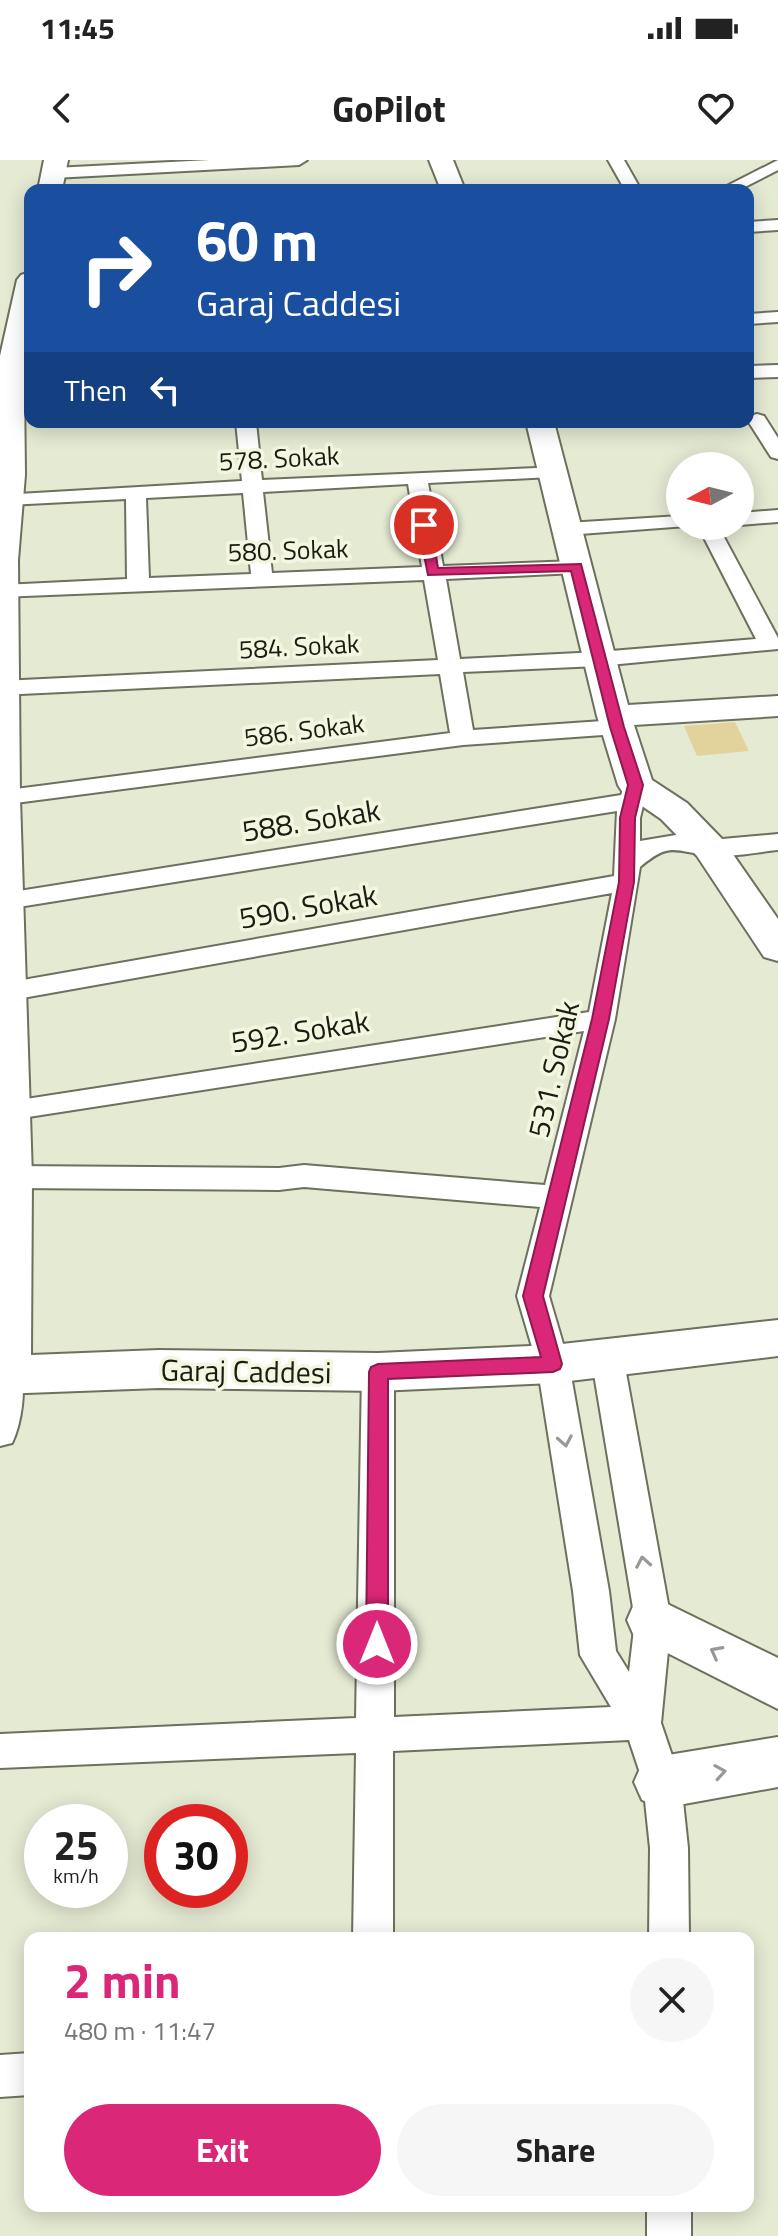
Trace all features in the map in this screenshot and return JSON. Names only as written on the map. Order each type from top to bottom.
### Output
[{"type":"street","points":[[53,174],[220,167],[299,160]]},
{"type":"street","points":[[441,160],[451,184]]},
{"type":"street","points":[[616,160],[630,184]]},
{"type":"street","points":[[739,184],[778,164]]},
{"type":"street","points":[[754,227],[778,225]]},
{"type":"street","points":[[754,319],[778,317]]},
{"type":"street","points":[[0,1433],[7,1145],[1,798],[2,591],[10,385],[23,336]]},
{"type":"street","points":[[754,372],[778,371]]},
{"type":"street","points":[[754,413],[778,421]]},
{"type":"street","points":[[754,415],[778,453]]},
{"type":"street","points":[[247,428],[262,579]]},
{"type":"street","points":[[541,428],[634,793],[674,811],[710,848],[778,948]]},
{"type":"street","name":"578. Sokak","points":[[6,483],[136,492],[552,471]]},
{"type":"street","points":[[417,477],[463,738]]},
{"type":"street","points":[[136,492],[138,585]]},
{"type":"street","points":[[754,518],[778,516]]},
{"type":"street","points":[[567,529],[666,523]]},
{"type":"street","name":"584. Sokak","points":[[1,688],[599,659],[770,644],[715,540]]},
{"type":"street","name":"580. Sokak","points":[[2,591],[576,567]]},
{"type":"street","points":[[616,722],[778,706]]},
{"type":"street","name":"586. Sokak","points":[[1,798],[463,738],[616,722]]},
{"type":"street","name":"531. Sokak","points":[[634,793],[628,818],[627,873],[601,1019],[533,1296],[553,1364],[591,1591],[598,1655],[642,1723]]},
{"type":"street","name":"588. Sokak","points":[[2,902],[634,793]]},
{"type":"street","points":[[627,873],[648,847],[665,843],[688,841],[710,848],[778,842]]},
{"type":"street","name":"590. Sokak","points":[[3,992],[627,873]]},
{"type":"street","name":"592. Sokak","points":[[7,1145],[601,1019]]},
{"type":"street","points":[[7,1145],[279,1179],[304,1176],[557,1197]]},
{"type":"street","name":"Garaj Caddesi","points":[[3,1375],[159,1369],[378,1372],[553,1364],[778,1338]]},
{"type":"street","points":[[607,1356],[653,1620],[642,1723],[662,1782],[669,1848],[669,1932]]},
{"type":"street","points":[[373,1932],[378,1372]]},
{"type":"street","points":[[653,1620],[778,1685]]},
{"type":"street","points":[[0,1751],[642,1723]]},
{"type":"street","points":[[662,1782],[778,1762]]},
{"type":"street","points":[[0,2076],[24,2074]]},
{"type":"street","points":[[669,2212],[669,2236]]},
{"type":"building","points":[[735,722],[749,751],[697,756],[684,726]]},
{"type":"route","points":[[377,1644],[378,1372],[553,1364],[533,1296],[601,1019],[627,882],[628,818],[636,785],[617,727],[576,567],[432,572],[424,525]]}]
